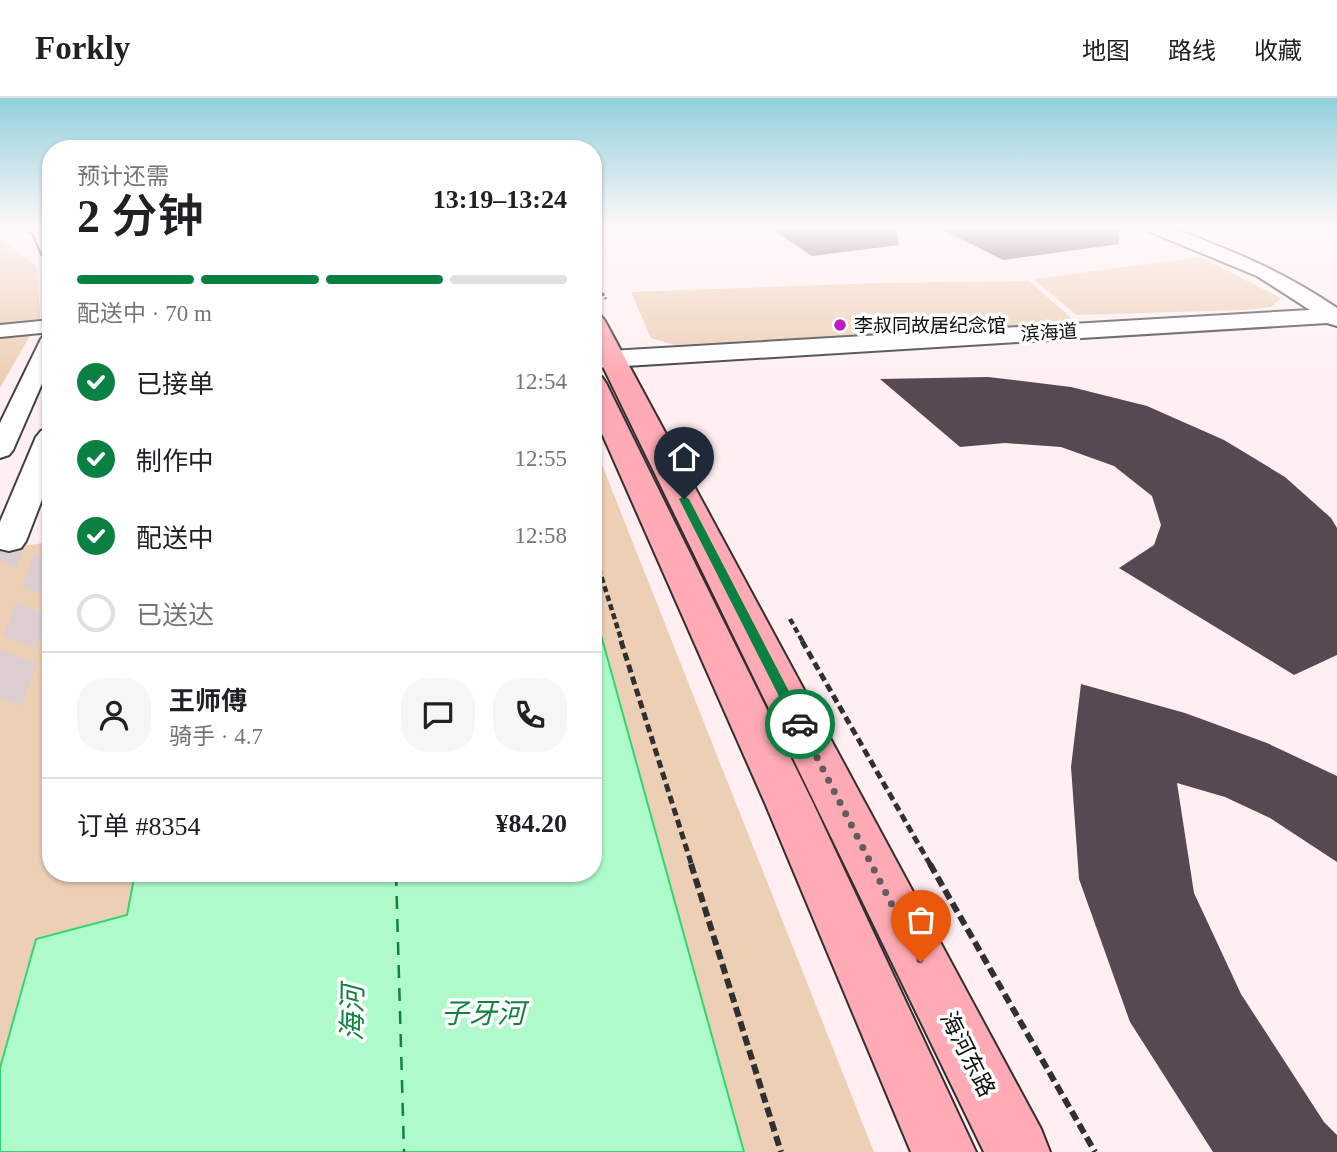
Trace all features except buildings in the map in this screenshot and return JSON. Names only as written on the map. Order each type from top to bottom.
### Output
[{"type":"main road","name":"海河东路","points":[[602,371],[1018,1152]]},
{"type":"main road","name":"海河东路","points":[[602,372],[944,1152]]},
{"type":"street","points":[[1272,276],[1336,313]]},
{"type":"street","points":[[1289,276],[1336,313]]},
{"type":"street","name":"滨海道","points":[[602,367],[1336,313]]},
{"type":"street","points":[[0,331],[42,327]]},
{"type":"street","points":[[0,450],[42,359]]},
{"type":"street","points":[[9,541],[42,459]]},
{"type":"path","points":[[602,579],[781,1152]]},
{"type":"path","points":[[790,618],[1095,1152]]},
{"type":"shaded area","points":[[0,276],[38,276],[40,318],[0,388]]},
{"type":"shaded area","points":[[1055,276],[1238,276],[1281,298],[1271,307],[1245,310],[1076,315],[1034,279]]},
{"type":"shaded area","name":"李叔同故居纪念馆","points":[[1029,281],[1077,323],[675,345],[651,338],[631,292],[881,283]]},
{"type":"shaded area","name":"子牙河","points":[[602,465],[874,1152],[0,1152],[0,549],[42,543],[42,882],[602,882]]},
{"type":"water","name":"子牙河","points":[[602,639],[744,1152],[0,1152],[0,1068],[36,939],[127,915],[133,882],[602,882]]},
{"type":"ferry route","points":[[396,882],[404,1152]]},
{"type":"tunnel","points":[[0,561],[9,541]]},
{"type":"tunnel","points":[[20,642],[42,583]]},
{"type":"tunnel","points":[[0,698],[21,641]]},
{"type":"way so far","points":[[800,724],[921,962]]},
{"type":"place","name":"李叔同故居纪念馆","points":[[840,325]]},
{"type":"route","points":[[684,499],[800,724]]},
{"type":"water label","name":"海河","points":[[352,1013]]}]
